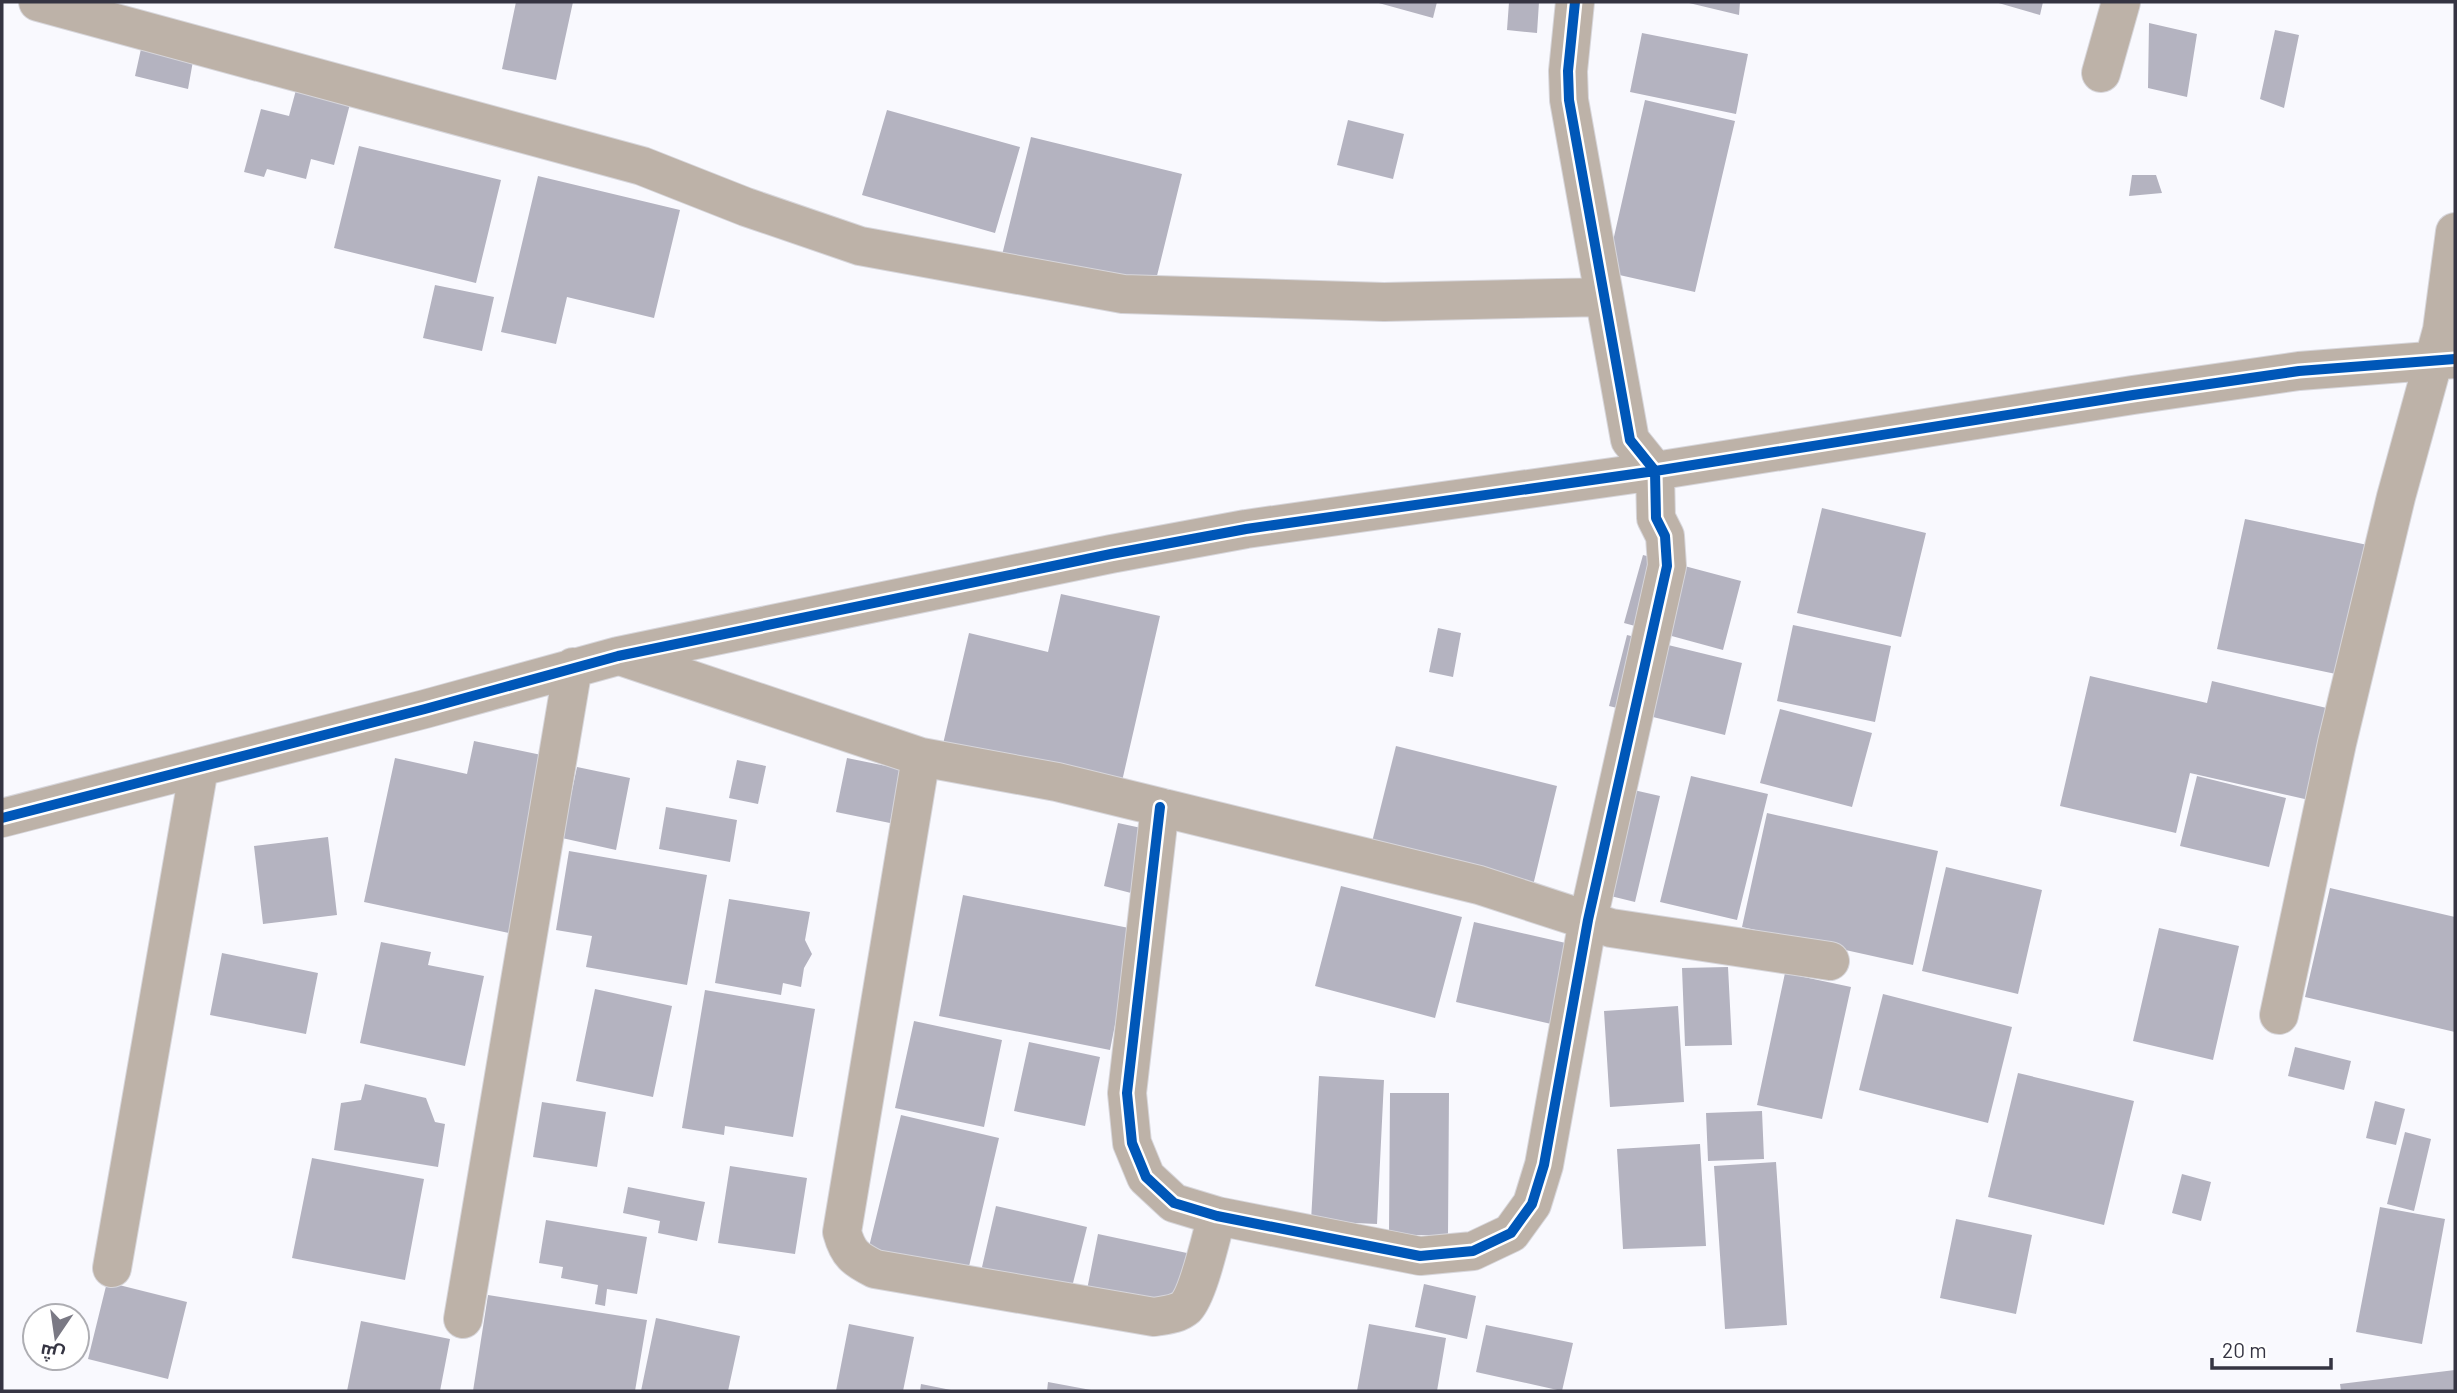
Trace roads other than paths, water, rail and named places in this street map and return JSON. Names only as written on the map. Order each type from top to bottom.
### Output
[{"type":"street","points":[[38,2],[642,166],[746,207],[860,246],[1123,294],[1384,302],[1604,297]]},
{"type":"street","points":[[1160,807],[1127,1093],[1132,1143],[1146,1177],[1174,1203],[1216,1216],[1420,1255],[1473,1251],[1511,1233],[1532,1204],[1544,1165],[1588,920],[1667,566],[1665,536],[1656,518],[1655,471],[1630,440],[1569,100],[1568,71],[1575,2]]},
{"type":"street","points":[[2101,73],[2121,2]]},
{"type":"street","points":[[2279,1014],[2337,743],[2396,497],[2445,360],[2442,330],[2455,232]]},
{"type":"street","points":[[2,818],[425,709],[618,656],[759,625],[1246,529],[1655,471],[2299,371],[2445,360]]},
{"type":"street","points":[[618,656],[921,757],[1057,782],[1479,885],[1611,928],[1830,961]]},
{"type":"street","points":[[463,1319],[573,667]]},
{"type":"street","points":[[921,757],[842,1232],[847,1248],[859,1261],[875,1269],[1154,1317],[1172,1314],[1186,1307],[1195,1290],[1216,1216]]},
{"type":"street","points":[[112,1268],[199,768]]}]
